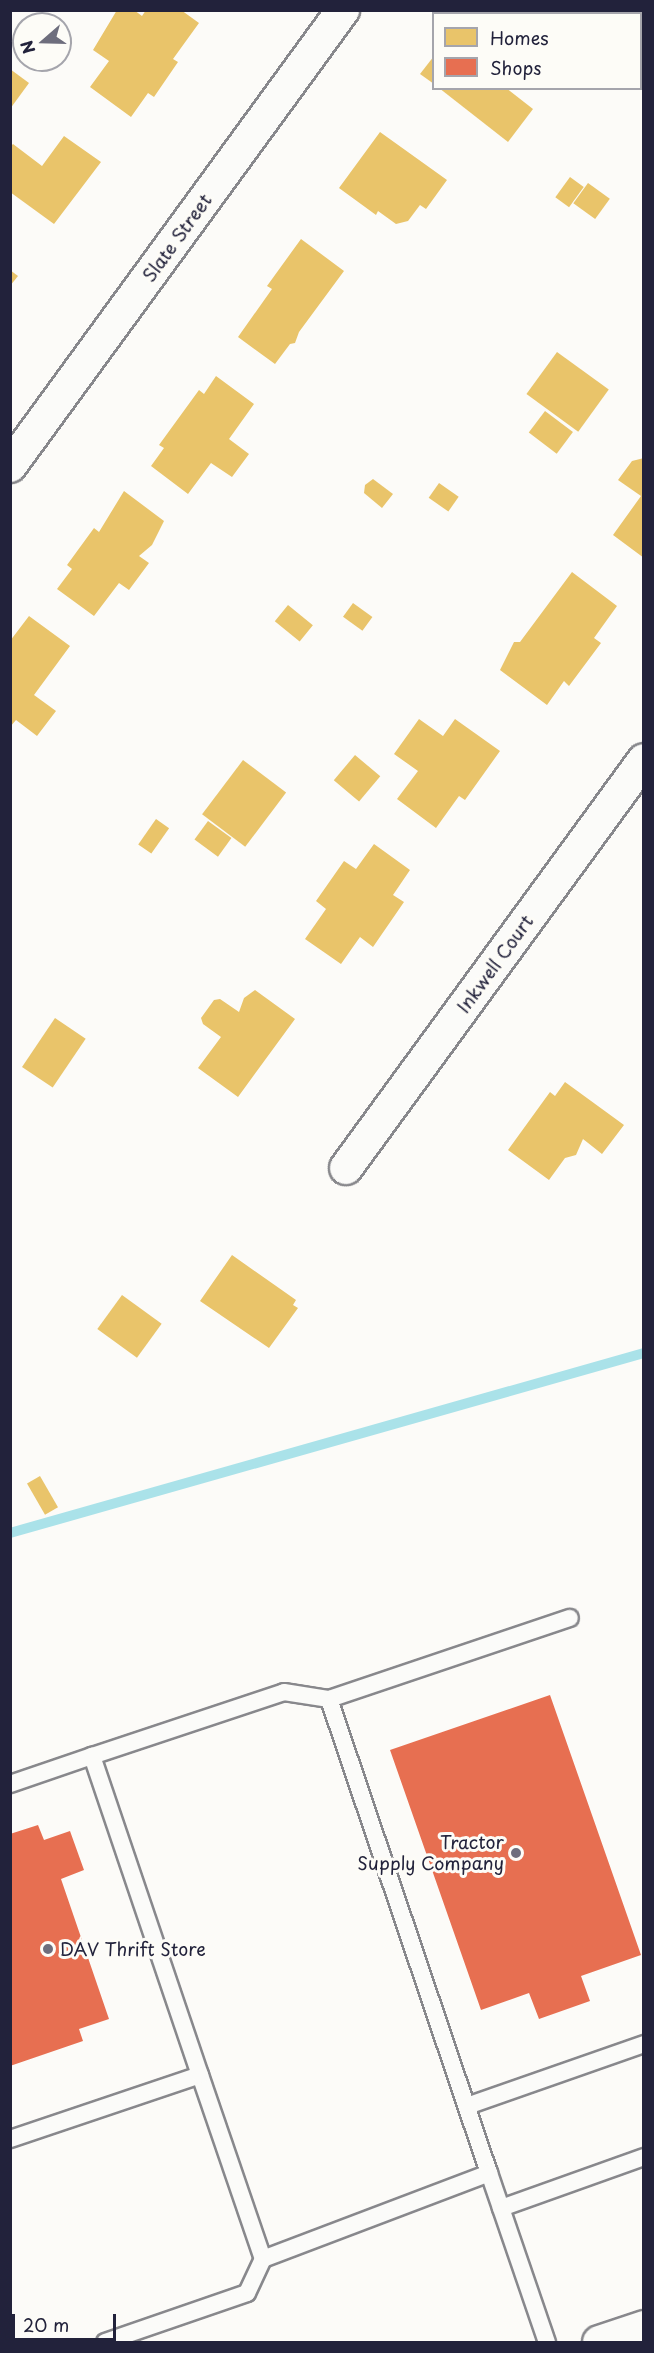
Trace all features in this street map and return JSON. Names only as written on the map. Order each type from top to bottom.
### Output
[{"type":"main road","points":[[598,2343],[644,2327]]},
{"type":"street","name":"Slate Street","points":[[10,466],[343,10]]},
{"type":"street","name":"Inkwell Court","points":[[346,1168],[644,760]]},
{"type":"lane","points":[[10,1784],[284,1692],[329,1699],[570,1618]]},
{"type":"lane","points":[[329,1699],[547,2343]]},
{"type":"lane","points":[[92,1756],[263,2259]]},
{"type":"lane","points":[[467,2106],[644,2044]]},
{"type":"lane","points":[[10,2139],[200,2075]]},
{"type":"lane","points":[[501,2208],[644,2157]]},
{"type":"lane","points":[[105,2343],[247,2293],[263,2259],[489,2173]]},
{"type":"building: Homes","points":[[117,10],[134,10],[142,16],[146,10],[181,10],[199,23],[173,59],[178,62],[154,97],[148,93],[131,117],[90,87],[109,61],[93,50]]},
{"type":"building: Homes","points":[[468,10],[526,10],[496,12],[467,12]]},
{"type":"building: Homes","points":[[432,59],[432,83],[420,74]]},
{"type":"building: Homes","points":[[10,69],[29,83],[10,109]]},
{"type":"building: Homes","points":[[442,90],[509,90],[533,109],[508,142]]},
{"type":"building: Homes","points":[[380,132],[447,180],[426,209],[420,205],[408,221],[396,224],[378,211],[376,215],[339,188]]},
{"type":"building: Homes","points":[[64,136],[101,162],[54,224],[10,192],[10,147],[13,144],[42,166]]},
{"type":"building: Homes","points":[[570,177],[584,187],[569,207],[555,197]]},
{"type":"building: Homes","points":[[588,183],[610,199],[595,219],[573,203]]},
{"type":"building: Homes","points":[[301,239],[344,271],[299,332],[295,343],[290,344],[275,364],[238,337],[272,289],[267,286]]},
{"type":"building: Homes","points":[[10,270],[18,276],[10,286]]},
{"type":"building: Homes","points":[[557,352],[609,390],[578,432],[526,394]]},
{"type":"building: Homes","points":[[216,376],[254,404],[229,439],[249,454],[232,477],[211,463],[188,494],[151,466],[164,448],[159,445],[199,390],[204,394]]},
{"type":"building: Homes","points":[[545,411],[573,432],[557,454],[529,433]]},
{"type":"building: Homes","points":[[644,458],[644,558],[613,535],[641,496],[618,480],[632,461]]},
{"type":"building: Homes","points":[[373,479],[393,494],[382,508],[364,493],[365,485]]},
{"type":"building: Homes","points":[[439,483],[459,497],[448,512],[429,498]]},
{"type":"building: Homes","points":[[124,491],[164,521],[152,545],[139,556],[149,563],[129,590],[119,583],[94,616],[57,589],[72,569],[67,565],[94,528],[99,532]]},
{"type":"building: Homes","points":[[572,572],[617,606],[594,638],[601,643],[569,686],[564,681],[547,705],[500,670],[514,642],[520,642]]},
{"type":"building: Homes","points":[[353,603],[372,617],[362,631],[343,617]]},
{"type":"building: Homes","points":[[288,605],[313,625],[300,641],[275,621]]},
{"type":"building: Homes","points":[[29,616],[70,646],[34,695],[56,711],[37,736],[16,720],[10,727],[10,641]]},
{"type":"building: Homes","points":[[419,719],[443,736],[455,719],[500,751],[465,800],[459,796],[436,828],[397,799],[418,771],[394,754]]},
{"type":"building: Homes","points":[[355,755],[380,776],[359,801],[334,780]]},
{"type":"building: Homes","points":[[243,760],[286,792],[245,847],[202,814]]},
{"type":"building: Homes","points":[[156,819],[169,828],[151,854],[138,844]]},
{"type":"building: Homes","points":[[208,821],[231,838],[218,857],[194,840]]},
{"type":"building: Homes","points":[[374,844],[410,870],[393,895],[404,902],[373,947],[360,937],[341,964],[305,939],[326,909],[316,901],[344,861],[356,869]]},
{"type":"building: Homes","points":[[255,990],[295,1019],[238,1097],[198,1068],[221,1037],[203,1024],[201,1018],[214,1000],[220,999],[239,1012],[244,998]]},
{"type":"building: Homes","points":[[55,1018],[86,1039],[53,1088],[22,1067]]},
{"type":"building: Homes","points":[[565,1082],[624,1125],[602,1154],[583,1139],[576,1155],[565,1158],[549,1180],[508,1150],[550,1092],[555,1096]]},
{"type":"building: Homes","points":[[232,1255],[296,1300],[293,1305],[298,1308],[269,1348],[200,1301]]},
{"type":"building: Homes","points":[[122,1295],[162,1324],[137,1358],[97,1329]]},
{"type":"building: Homes","points":[[40,1476],[58,1507],[45,1515],[27,1484]]},
{"type":"building: Shops","name":"Tractor Supply Company","points":[[550,1695],[641,1955],[581,1976],[590,2001],[539,2019],[529,1993],[481,2010],[390,1750]]},
{"type":"building: Shops","name":"DAV Thrift Store","points":[[38,1825],[44,1840],[70,1831],[84,1870],[61,1879],[109,2019],[79,2029],[83,2041],[10,2066],[10,1834]]},
{"type":"waterway","points":[[10,1533],[644,1353]]},
{"type":"place","name":"Tractor Supply Company","points":[[516,1853]]},
{"type":"place","name":"DAV Thrift Store","points":[[48,1949]]}]
